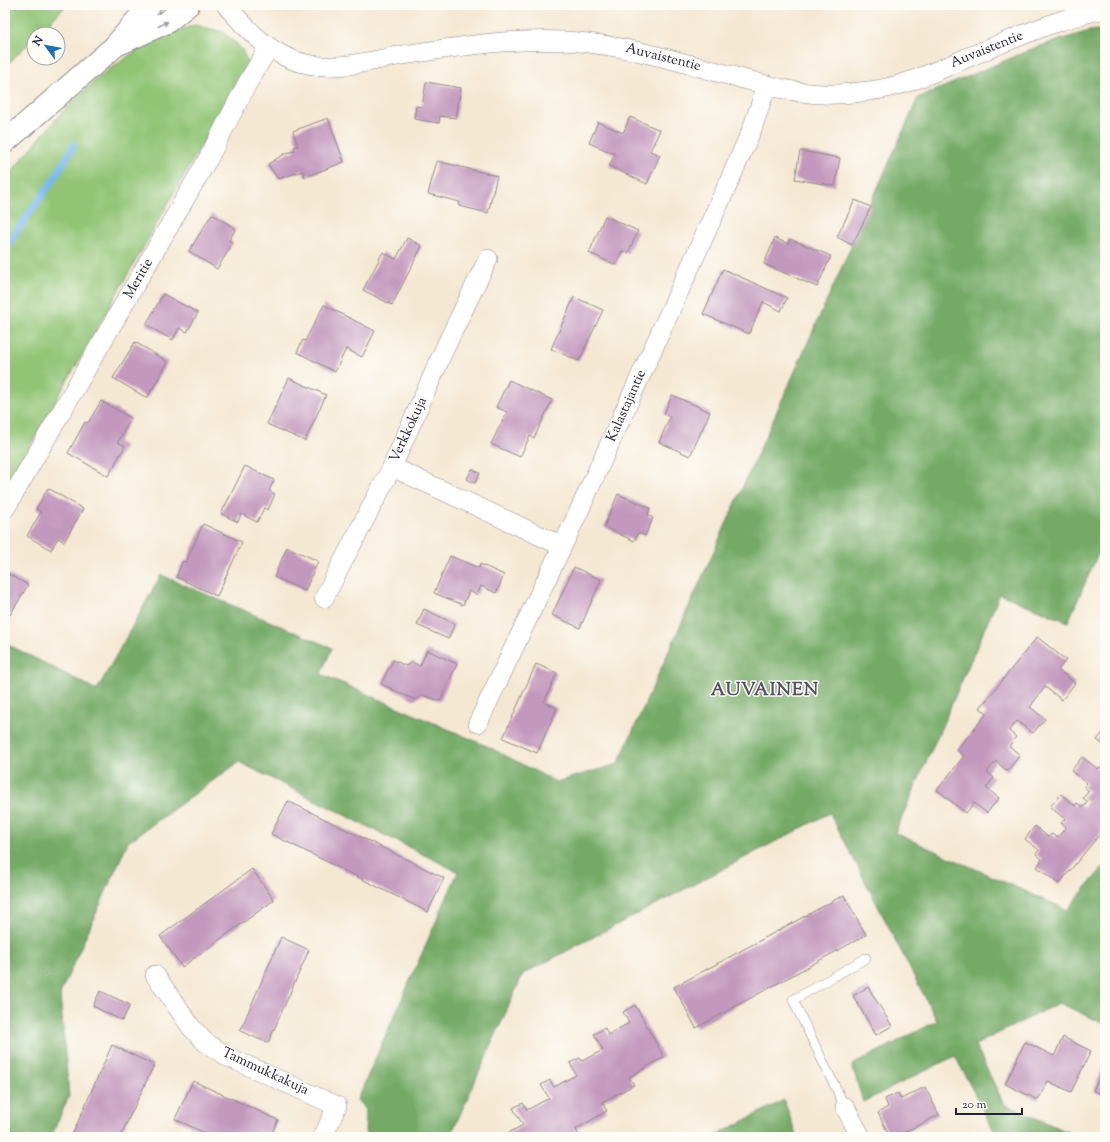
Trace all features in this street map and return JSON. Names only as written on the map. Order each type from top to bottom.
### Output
[{"type":"street","points":[[5,142],[115,46],[150,5]]},
{"type":"street","points":[[115,46],[167,22],[188,5]]},
{"type":"street","name":"Auvaistentie","points":[[226,5],[269,47],[294,60],[306,64],[325,67],[496,42],[565,41],[631,49],[767,85],[795,91],[822,94],[847,94],[873,91],[902,84],[1046,26],[1105,9]]},
{"type":"street","name":"Meritie","points":[[5,509],[208,159],[248,82],[269,47]]},
{"type":"street","name":"Kalastajantie","points":[[478,724],[579,511],[730,179],[752,129],[767,85]]},
{"type":"street","name":"Verkkokuja","points":[[324,598],[392,467],[449,339],[488,259]]},
{"type":"street","points":[[392,467],[562,546]]},
{"type":"street","name":"Tammukkakuja","points":[[155,975],[191,1027],[206,1042],[226,1056],[337,1106],[323,1137]]},
{"type":"street","points":[[845,1107],[861,1137]]},
{"type":"lane","points":[[845,1107],[793,1000],[866,958]]},
{"type":"green space","points":[[5,5],[67,5],[46,26],[26,26],[26,46],[5,67]]},
{"type":"green space","points":[[195,25],[223,32],[241,48],[249,65],[240,86],[214,123],[5,490],[5,179],[64,110],[101,75],[154,39]]},
{"type":"green space","points":[[1105,29],[1105,538],[1068,622],[1000,594],[895,833],[1067,910],[1105,865],[1105,1024],[1059,1003],[975,1045],[1004,1104],[1079,1137],[997,1137],[955,1056],[863,1102],[852,1065],[937,1021],[830,813],[523,974],[450,1137],[367,1137],[365,1131],[366,1111],[357,1100],[458,872],[239,762],[128,842],[60,994],[69,1096],[51,1137],[5,1137],[5,643],[97,690],[161,575],[332,648],[321,674],[487,746],[556,782],[618,764],[918,98],[1034,48],[1089,31]]},
{"type":"green space","points":[[784,1100],[797,1137],[713,1137]]},
{"type":"building","points":[[426,82],[461,88],[456,118],[440,116],[439,123],[414,119],[416,106],[422,107]]},
{"type":"building","points":[[630,117],[660,130],[650,151],[660,155],[647,184],[609,166],[615,154],[589,143],[598,122],[623,133]]},
{"type":"building","points":[[328,118],[344,162],[305,177],[303,171],[278,179],[268,164],[286,153],[295,151],[294,147],[298,146],[293,131]]},
{"type":"building","points":[[800,151],[840,158],[835,186],[795,179]]},
{"type":"building","points":[[437,161],[497,176],[488,213],[459,206],[460,202],[428,194]]},
{"type":"building","points":[[855,200],[871,207],[852,245],[837,237]]},
{"type":"building","points":[[212,214],[236,229],[229,240],[233,243],[217,269],[189,251]]},
{"type":"building","points":[[605,216],[638,231],[628,253],[622,251],[616,265],[589,253]]},
{"type":"building","points":[[407,238],[422,246],[392,305],[363,290],[383,252],[396,259]]},
{"type":"building","points":[[775,238],[788,244],[790,239],[831,256],[817,287],[764,264]]},
{"type":"building","points":[[723,269],[787,298],[781,311],[763,302],[749,334],[703,314]]},
{"type":"building","points":[[163,294],[198,313],[187,332],[179,328],[173,340],[146,325]]},
{"type":"building","points":[[574,297],[603,310],[579,361],[551,349]]},
{"type":"building","points":[[324,305],[375,331],[362,357],[346,349],[335,372],[297,352],[303,340],[305,341]]},
{"type":"building","points":[[135,342],[168,362],[147,398],[113,378]]},
{"type":"building","points":[[289,378],[326,395],[305,441],[267,424]]},
{"type":"building","points":[[509,380],[552,400],[534,438],[530,436],[520,457],[491,444],[507,412],[496,407]]},
{"type":"building","points":[[672,395],[710,412],[690,456],[659,442],[670,417],[664,414]]},
{"type":"building","points":[[101,401],[131,418],[118,442],[125,446],[108,476],[68,453],[85,422],[88,423]]},
{"type":"building","points":[[245,466],[274,480],[269,491],[275,494],[268,510],[264,508],[257,522],[241,514],[238,522],[221,514]]},
{"type":"building","points":[[472,469],[480,473],[475,483],[467,479]]},
{"type":"building","points":[[48,488],[83,509],[64,542],[58,538],[51,550],[27,536],[41,512],[36,509]]},
{"type":"building","points":[[618,494],[650,508],[648,515],[653,518],[645,536],[638,533],[634,541],[604,527]]},
{"type":"building","points":[[203,524],[242,542],[217,596],[176,577],[183,561],[186,562]]},
{"type":"building","points":[[287,547],[318,561],[305,591],[274,577]]},
{"type":"building","points":[[450,556],[479,568],[480,564],[504,575],[496,593],[481,586],[477,595],[469,591],[463,605],[434,593]]},
{"type":"building","points":[[574,567],[601,580],[580,628],[552,615]]},
{"type":"building","points":[[5,572],[28,585],[10,615],[5,612]]},
{"type":"building","points":[[424,609],[455,624],[448,639],[417,625]]},
{"type":"building","points":[[1037,637],[1066,660],[1058,670],[1075,683],[1062,700],[1045,687],[1030,707],[1045,719],[1033,733],[1017,721],[1009,731],[1016,737],[1009,746],[1020,755],[1007,771],[996,761],[987,772],[994,778],[986,788],[999,798],[987,813],[974,803],[966,813],[937,790],[964,756],[957,750],[987,713],[980,708]]},
{"type":"building","points":[[427,650],[457,664],[440,701],[422,695],[415,700],[381,684],[393,660],[406,666],[412,662],[420,666]]},
{"type":"building","points":[[536,664],[557,673],[544,702],[557,708],[537,753],[503,738]]},
{"type":"building","points":[[1105,730],[1105,746],[1097,740]]},
{"type":"building","points":[[1082,757],[1098,769],[1099,767],[1105,771],[1105,828],[1059,884],[1037,867],[1042,859],[1036,854],[1039,850],[1025,839],[1035,826],[1048,837],[1052,834],[1057,838],[1066,827],[1061,823],[1065,819],[1050,807],[1061,794],[1075,806],[1077,803],[1083,807],[1088,802],[1083,798],[1089,791],[1084,787],[1087,783],[1071,771]]},
{"type":"building","points":[[288,801],[444,878],[428,912],[271,834]]},
{"type":"building","points":[[252,869],[274,900],[182,967],[160,936]]},
{"type":"building","points":[[844,895],[866,935],[696,1028],[674,987]]},
{"type":"building","points":[[281,937],[309,950],[268,1043],[240,1031]]},
{"type":"building","points":[[868,987],[892,1026],[876,1035],[853,996]]},
{"type":"building","points":[[100,991],[130,1005],[122,1021],[93,1006]]},
{"type":"building","points":[[635,1005],[664,1057],[629,1077],[634,1085],[602,1102],[607,1111],[576,1129],[579,1136],[577,1137],[501,1137],[523,1125],[513,1108],[523,1103],[527,1110],[549,1098],[541,1085],[550,1080],[554,1087],[576,1075],[570,1063],[580,1058],[582,1061],[603,1050],[594,1034],[605,1028],[608,1035],[629,1023],[623,1012]]},
{"type":"building","points":[[1063,1037],[1091,1051],[1071,1092],[1048,1081],[1038,1100],[1005,1084],[1025,1042],[1054,1056]]},
{"type":"building","points":[[112,1045],[154,1065],[120,1137],[82,1137],[73,1133]]},
{"type":"building","points":[[1105,1063],[1105,1096],[1093,1091]]},
{"type":"building","points":[[193,1081],[278,1120],[270,1137],[213,1137],[175,1119]]},
{"type":"building","points":[[925,1087],[939,1115],[895,1137],[890,1137],[878,1113],[888,1107],[885,1099],[898,1093],[901,1099]]},
{"type":"waterway","points":[[5,251],[18,229],[54,179],[74,145]]},
{"type":"district","name":"AUVAINEN","points":[[765,691]]}]
